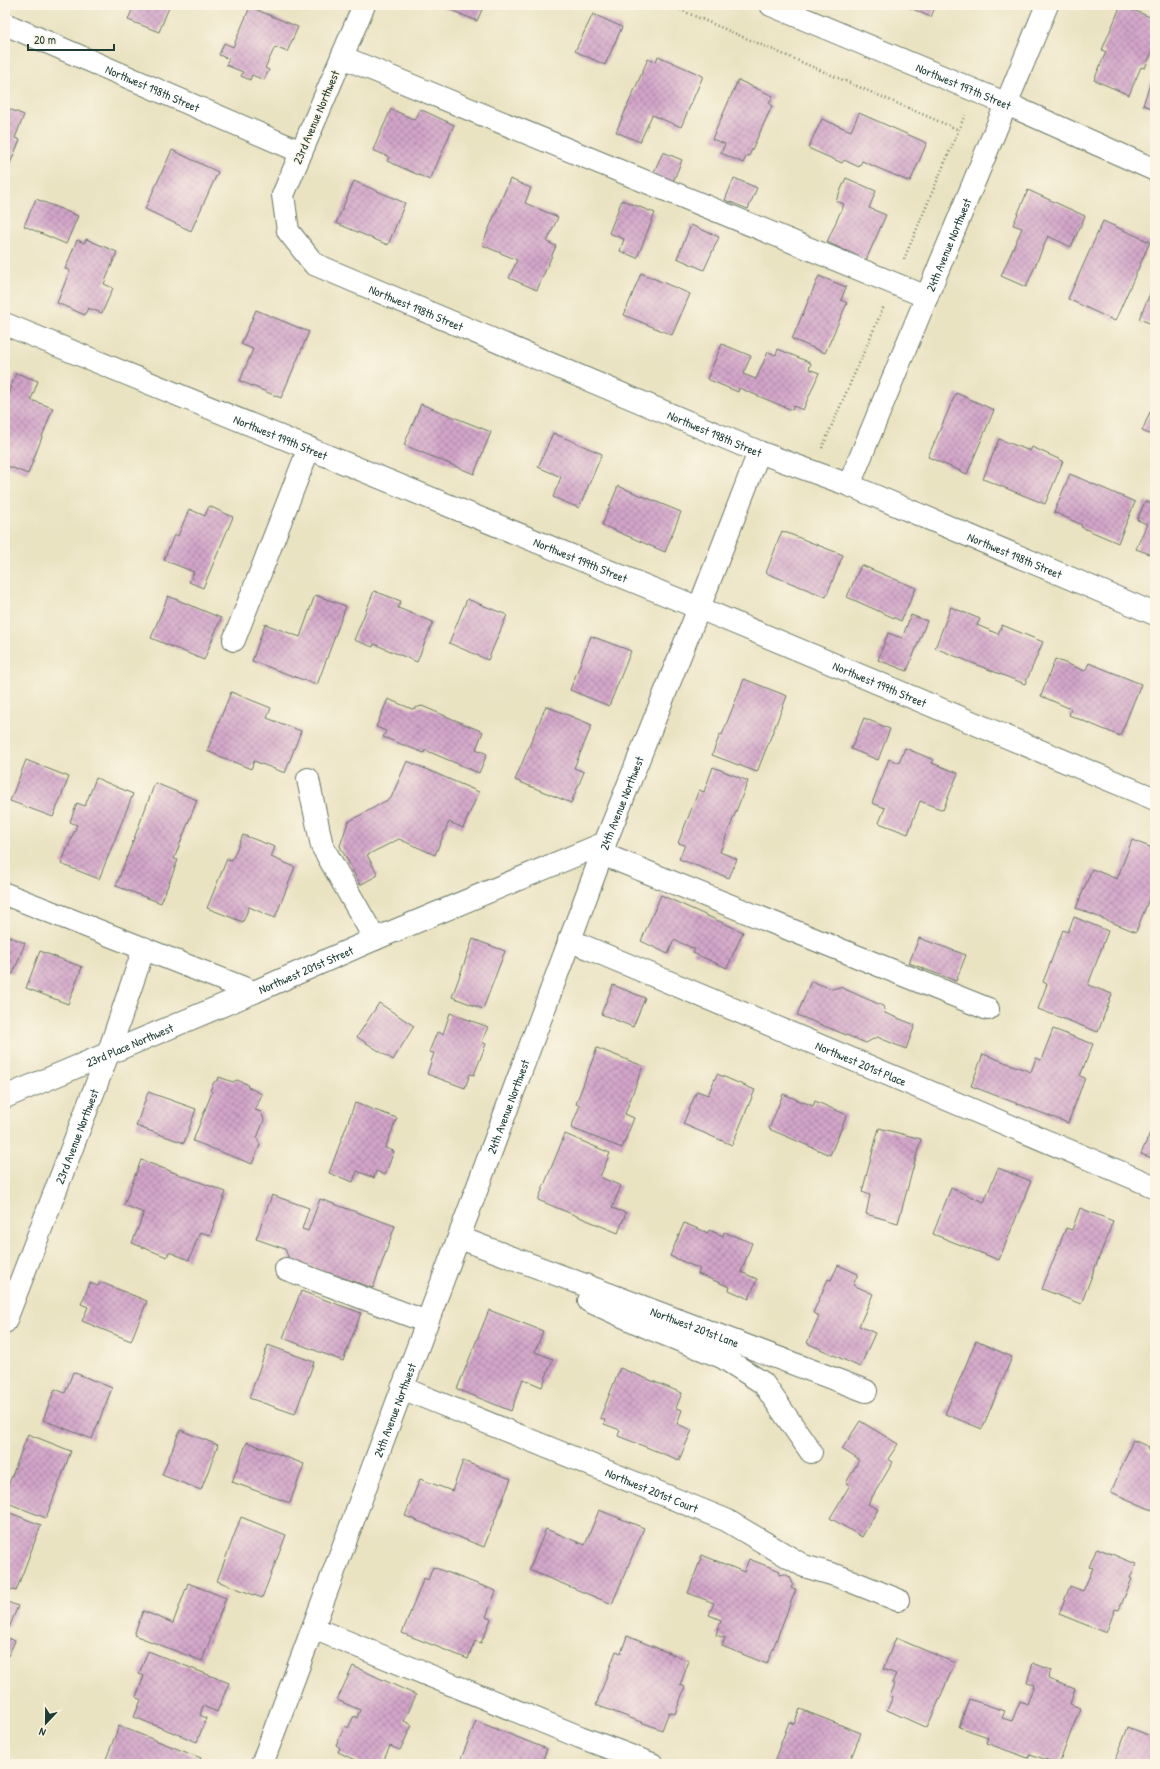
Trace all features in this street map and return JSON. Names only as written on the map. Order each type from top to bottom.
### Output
[{"type":"street","name":"23rd Avenue Northwest","points":[[288,231],[283,195],[364,5]]},
{"type":"street","name":"Northwest 197th Street","points":[[771,5],[1006,104],[1155,170]]},
{"type":"street","name":"24th Avenue Northwest","points":[[849,485],[1047,5]]},
{"type":"street","name":"Northwest 198th Street","points":[[5,24],[301,152]]},
{"type":"street","points":[[342,57],[927,297]]},
{"type":"street","name":"Northwest 198th Street","points":[[288,231],[314,264],[759,452],[849,485],[1155,614]]},
{"type":"street","name":"Northwest 199th Street","points":[[5,324],[699,608],[1155,799]]},
{"type":"street","points":[[234,640],[309,448]]},
{"type":"street","name":"24th Avenue Northwest","points":[[262,1764],[402,1388],[460,1238],[569,940],[759,452]]},
{"type":"street","points":[[308,779],[322,846],[375,939]]},
{"type":"street","points":[[604,848],[988,1009]]},
{"type":"street","name":"Northwest 201st Street","points":[[5,894],[254,992],[375,939],[604,848]]},
{"type":"street","name":"Northwest 201st Place","points":[[569,940],[1153,1186]]},
{"type":"street","name":"23rd Avenue Northwest","points":[[5,1322],[108,1054],[144,948]]},
{"type":"street","name":"23rd Place Northwest","points":[[5,1097],[254,992]]},
{"type":"street","name":"Northwest 201st Lane","points":[[460,1238],[866,1391]]},
{"type":"street","name":"Northwest 201st Lane","points":[[524,1262],[530,1275],[650,1328],[722,1357],[763,1383],[811,1452]]},
{"type":"street","points":[[286,1269],[427,1322]]},
{"type":"street","name":"Northwest 201st Court","points":[[402,1388],[726,1520],[804,1566],[838,1576],[898,1600]]},
{"type":"street","points":[[313,1628],[652,1764]]},
{"type":"path","points":[[669,5],[959,130]]},
{"type":"building","points":[[134,5],[170,5],[159,32],[128,20]]},
{"type":"building","points":[[439,5],[484,5],[477,21]]},
{"type":"building","points":[[903,5],[936,5],[931,17]]},
{"type":"building","points":[[1121,5],[1155,19],[1155,45],[1145,68],[1141,67],[1129,95],[1094,80],[1106,52],[1102,50]]},
{"type":"building","points":[[250,7],[298,27],[287,52],[275,47],[265,68],[269,70],[264,80],[252,75],[250,80],[241,76],[243,72],[226,65],[229,59],[219,55],[224,43],[233,47]]},
{"type":"building","points":[[593,14],[622,27],[605,65],[575,51]]},
{"type":"building","points":[[658,56],[703,76],[681,127],[652,115],[640,142],[616,132],[648,59],[656,62]]},
{"type":"building","points":[[1155,75],[1155,109],[1143,105],[1150,84]]},
{"type":"building","points":[[738,80],[773,96],[769,104],[772,106],[749,156],[747,155],[743,163],[721,153],[725,144],[712,139]]},
{"type":"building","points":[[5,107],[24,115],[15,138],[20,140],[6,173]]},
{"type":"building","points":[[391,109],[415,120],[420,109],[454,125],[430,180],[387,161],[389,157],[373,150]]},
{"type":"building","points":[[859,113],[927,143],[910,182],[862,161],[859,167],[844,160],[842,163],[808,148],[822,119],[851,131]]},
{"type":"building","points":[[172,150],[218,172],[191,231],[145,209]]},
{"type":"building","points":[[663,152],[682,160],[672,184],[652,176]]},
{"type":"building","points":[[734,178],[757,188],[748,209],[725,200]]},
{"type":"building","points":[[846,178],[876,191],[869,208],[886,215],[866,260],[827,242],[844,204],[836,201]]},
{"type":"building","points":[[510,179],[531,188],[525,203],[558,217],[547,242],[556,246],[537,290],[509,278],[517,260],[482,245]]},
{"type":"building","points":[[354,181],[405,203],[388,245],[336,223]]},
{"type":"building","points":[[1028,190],[1085,216],[1071,247],[1048,236],[1026,287],[1001,276],[1022,228],[1013,225]]},
{"type":"building","points":[[36,199],[78,216],[66,244],[24,226]]},
{"type":"building","points":[[622,200],[655,213],[637,258],[620,251],[624,239],[609,233]]},
{"type":"building","points":[[1103,221],[1150,242],[1115,321],[1068,299]]},
{"type":"building","points":[[691,225],[719,237],[704,270],[677,258]]},
{"type":"building","points":[[86,239],[117,252],[104,284],[113,288],[102,313],[88,308],[85,315],[57,303],[70,270],[65,269],[77,240],[84,243]]},
{"type":"building","points":[[641,273],[690,294],[672,335],[624,315]]},
{"type":"building","points":[[819,276],[846,287],[841,300],[847,303],[825,353],[792,339]]},
{"type":"building","points":[[1155,282],[1155,325],[1139,319]]},
{"type":"building","points":[[256,310],[309,332],[281,398],[240,381],[253,349],[241,344]]},
{"type":"building","points":[[722,344],[751,356],[743,374],[756,379],[768,352],[776,355],[778,349],[811,363],[809,369],[819,373],[803,410],[794,406],[792,410],[739,388],[738,392],[707,379]]},
{"type":"building","points":[[16,373],[38,381],[31,400],[53,408],[28,474],[5,465],[5,402]]},
{"type":"building","points":[[956,393],[994,410],[967,474],[928,457]]},
{"type":"building","points":[[421,404],[491,432],[474,474],[404,445]]},
{"type":"building","points":[[1150,412],[1155,414],[1155,436],[1142,431]]},
{"type":"building","points":[[553,433],[602,454],[579,508],[553,497],[561,477],[538,467]]},
{"type":"building","points":[[999,439],[1030,451],[1032,447],[1063,461],[1045,504],[983,479]]},
{"type":"building","points":[[1070,474],[1135,502],[1118,543],[1081,527],[1082,525],[1054,512]]},
{"type":"building","points":[[618,486],[681,512],[665,552],[602,525]]},
{"type":"building","points":[[1155,500],[1155,556],[1136,549],[1147,524],[1137,520],[1145,501],[1153,504]]},
{"type":"building","points":[[209,506],[233,517],[203,588],[189,582],[194,572],[164,560],[174,535],[178,536],[189,509],[205,516]]},
{"type":"building","points":[[782,531],[843,555],[826,597],[766,573]]},
{"type":"building","points":[[861,565],[916,588],[901,621],[847,597]]},
{"type":"building","points":[[374,591],[401,601],[398,608],[433,622],[417,662],[374,644],[373,647],[354,640]]},
{"type":"building","points":[[315,595],[346,606],[317,685],[252,661],[265,624],[300,637]]},
{"type":"building","points":[[168,596],[221,618],[204,660],[151,638]]},
{"type":"building","points":[[467,599],[507,615],[488,660],[449,643]]},
{"type":"building","points":[[951,607],[980,619],[977,625],[998,634],[1002,625],[1043,642],[1025,684],[935,648]]},
{"type":"building","points":[[911,615],[927,621],[907,671],[878,660],[888,633],[902,638]]},
{"type":"building","points":[[591,636],[631,651],[609,706],[570,690]]},
{"type":"building","points":[[1055,659],[1085,671],[1089,663],[1141,684],[1120,736],[1069,715],[1071,709],[1041,696]]},
{"type":"building","points":[[744,679],[787,696],[757,772],[712,755],[720,734],[722,735]]},
{"type":"building","points":[[231,692],[271,708],[267,718],[301,731],[285,773],[254,761],[251,769],[207,751]]},
{"type":"building","points":[[388,699],[412,709],[422,706],[483,732],[476,749],[487,754],[479,773],[425,750],[424,753],[383,737],[386,731],[376,727]]},
{"type":"building","points":[[546,706],[592,725],[574,768],[584,772],[571,803],[515,780]]},
{"type":"building","points":[[864,718],[890,729],[878,760],[851,749]]},
{"type":"building","points":[[905,748],[934,760],[932,763],[958,773],[943,810],[920,801],[908,834],[879,823],[885,808],[872,803],[889,759],[899,763]]},
{"type":"building","points":[[26,760],[69,777],[53,817],[10,801]]},
{"type":"building","points":[[407,761],[479,792],[463,828],[449,822],[435,855],[399,839],[367,855],[378,875],[360,885],[340,846],[348,822],[391,798]]},
{"type":"building","points":[[713,767],[748,781],[720,852],[737,859],[729,878],[679,859],[685,845],[678,843],[699,790],[704,792]]},
{"type":"building","points":[[96,778],[133,794],[99,879],[61,864],[77,825],[70,822],[77,803],[85,806]]},
{"type":"building","points":[[155,783],[197,800],[174,859],[178,860],[161,903],[116,886]]},
{"type":"building","points":[[243,835],[275,847],[271,857],[295,867],[275,918],[249,907],[243,922],[207,908],[227,859],[232,860]]},
{"type":"building","points":[[1132,840],[1155,849],[1155,883],[1136,932],[1076,908],[1092,869],[1117,879]]},
{"type":"building","points":[[661,895],[743,932],[727,968],[693,953],[695,949],[674,940],[668,954],[641,941]]},
{"type":"building","points":[[1074,917],[1108,931],[1088,985],[1112,994],[1098,1032],[1038,1009],[1047,984],[1043,982],[1063,930],[1068,932]]},
{"type":"building","points":[[5,935],[25,943],[13,974],[5,971]]},
{"type":"building","points":[[919,938],[966,955],[956,981],[909,963]]},
{"type":"building","points":[[473,939],[505,951],[483,1009],[452,997]]},
{"type":"building","points":[[40,951],[82,967],[68,1004],[26,988]]},
{"type":"building","points":[[811,981],[832,989],[840,987],[883,1006],[885,1013],[915,1025],[906,1049],[877,1037],[866,1043],[797,1015]]},
{"type":"building","points":[[613,985],[645,998],[633,1027],[601,1014]]},
{"type":"building","points":[[379,1003],[414,1026],[393,1060],[357,1037]]},
{"type":"building","points":[[450,1013],[488,1027],[482,1042],[486,1044],[474,1075],[470,1074],[465,1088],[427,1074],[434,1053],[429,1052],[437,1032],[443,1034]]},
{"type":"building","points":[[1053,1029],[1093,1044],[1080,1076],[1085,1078],[1068,1123],[971,1086],[983,1054],[1031,1072],[1036,1058],[1041,1060]]},
{"type":"building","points":[[597,1048],[643,1066],[625,1114],[634,1118],[622,1148],[571,1128],[580,1105],[576,1104]]},
{"type":"building","points":[[717,1074],[755,1090],[732,1145],[683,1124],[697,1091],[708,1095]]},
{"type":"building","points":[[219,1077],[233,1082],[237,1080],[247,1084],[248,1087],[262,1094],[255,1110],[261,1112],[264,1120],[257,1138],[260,1145],[252,1164],[193,1141],[212,1092],[210,1090],[214,1082],[218,1080]]},
{"type":"building","points":[[148,1092],[196,1109],[184,1143],[136,1126]]},
{"type":"building","points":[[783,1094],[813,1106],[815,1101],[847,1115],[830,1155],[769,1129]]},
{"type":"building","points":[[355,1103],[397,1118],[385,1148],[394,1151],[385,1175],[376,1171],[374,1178],[357,1171],[353,1182],[329,1173]]},
{"type":"building","points":[[1155,1121],[1155,1159],[1141,1154]]},
{"type":"building","points":[[879,1128],[921,1139],[898,1223],[866,1214],[870,1195],[862,1192]]},
{"type":"building","points":[[565,1134],[610,1153],[600,1177],[621,1186],[612,1208],[626,1213],[618,1233],[538,1200]]},
{"type":"building","points":[[141,1160],[226,1192],[210,1235],[200,1232],[189,1260],[169,1252],[167,1257],[132,1243],[144,1213],[124,1205]]},
{"type":"building","points":[[998,1168],[1031,1181],[999,1260],[933,1234],[951,1188],[984,1202]]},
{"type":"building","points":[[272,1195],[309,1208],[302,1229],[308,1231],[320,1199],[395,1226],[373,1288],[289,1259],[285,1249],[256,1239]]},
{"type":"building","points":[[1080,1208],[1113,1221],[1081,1304],[1042,1289],[1066,1228],[1072,1230]]},
{"type":"building","points":[[684,1223],[708,1233],[709,1230],[723,1236],[724,1232],[752,1243],[741,1272],[757,1279],[749,1299],[729,1290],[730,1287],[698,1274],[700,1269],[670,1256]]},
{"type":"building","points":[[838,1265],[858,1274],[853,1285],[873,1294],[859,1326],[875,1333],[860,1367],[807,1343],[819,1316],[813,1313],[828,1279],[831,1280]]},
{"type":"building","points":[[100,1282],[147,1301],[131,1341],[82,1321],[88,1307],[81,1304],[90,1283],[98,1286]]},
{"type":"building","points":[[301,1291],[361,1313],[343,1361],[283,1338]]},
{"type":"building","points":[[489,1310],[543,1331],[535,1352],[553,1359],[542,1387],[523,1379],[511,1411],[457,1389]]},
{"type":"building","points":[[976,1341],[1012,1357],[982,1429],[945,1414]]},
{"type":"building","points":[[268,1345],[314,1362],[295,1414],[249,1398]]},
{"type":"building","points":[[620,1368],[682,1393],[676,1408],[682,1410],[677,1424],[692,1430],[679,1460],[618,1436],[620,1430],[604,1424],[605,1420],[600,1418]]},
{"type":"building","points":[[73,1372],[112,1388],[92,1439],[43,1420],[55,1389],[65,1393]]},
{"type":"building","points":[[860,1421],[898,1444],[888,1459],[893,1462],[868,1504],[878,1509],[862,1537],[830,1518],[850,1485],[846,1483],[859,1460],[842,1449]]},
{"type":"building","points":[[180,1430],[218,1445],[201,1490],[162,1475]]},
{"type":"building","points":[[28,1434],[71,1451],[46,1518],[5,1502],[5,1494]]},
{"type":"building","points":[[1133,1440],[1149,1447],[1148,1451],[1155,1455],[1155,1472],[1153,1477],[1155,1478],[1155,1503],[1152,1510],[1111,1492]]},
{"type":"building","points":[[247,1442],[304,1464],[290,1503],[232,1482]]},
{"type":"building","points":[[463,1461],[511,1479],[484,1547],[405,1516],[420,1479],[452,1491]]},
{"type":"building","points":[[599,1510],[644,1528],[612,1604],[529,1570],[546,1529],[585,1545]]},
{"type":"building","points":[[5,1511],[41,1525],[16,1591],[5,1587]]},
{"type":"building","points":[[241,1517],[286,1535],[262,1598],[217,1581]]},
{"type":"building","points":[[1097,1548],[1136,1564],[1130,1578],[1132,1579],[1119,1610],[1115,1609],[1106,1633],[1059,1614],[1070,1586],[1083,1591],[1093,1568],[1089,1567]]},
{"type":"building","points":[[702,1555],[744,1572],[749,1559],[780,1571],[779,1575],[784,1574],[790,1577],[793,1584],[791,1588],[796,1589],[767,1664],[722,1646],[725,1638],[716,1635],[721,1620],[709,1615],[714,1603],[688,1593]]},
{"type":"building","points":[[433,1567],[496,1591],[486,1617],[491,1619],[481,1643],[475,1641],[468,1659],[402,1633],[424,1578],[428,1580]]},
{"type":"building","points":[[188,1583],[226,1598],[202,1661],[134,1635],[143,1611],[173,1623]]},
{"type":"building","points":[[5,1601],[18,1606],[9,1628],[5,1626]]},
{"type":"building","points":[[627,1636],[689,1661],[680,1685],[685,1687],[675,1714],[669,1712],[662,1730],[596,1705],[616,1651],[621,1653]]},
{"type":"building","points":[[5,1637],[15,1641],[8,1656],[5,1655]]},
{"type":"building","points":[[896,1638],[955,1663],[927,1728],[887,1710],[893,1697],[890,1696],[895,1684],[892,1683],[896,1674],[883,1669]]},
{"type":"building","points":[[148,1651],[229,1683],[217,1712],[203,1706],[200,1715],[206,1718],[197,1742],[134,1717],[141,1700],[136,1697],[144,1676],[139,1674]]},
{"type":"building","points":[[1033,1663],[1051,1670],[1048,1679],[1075,1689],[1070,1704],[1080,1708],[1059,1764],[1030,1754],[1028,1758],[986,1743],[988,1737],[959,1727],[969,1699],[1005,1711],[1002,1718],[1012,1721],[1020,1701],[1027,1704],[1034,1685],[1027,1682]]},
{"type":"building","points":[[353,1666],[416,1695],[404,1721],[412,1725],[400,1750],[390,1746],[382,1764],[363,1764],[338,1752],[340,1748],[336,1745],[345,1726],[348,1728],[354,1716],[357,1718],[360,1710],[337,1700]]},
{"type":"building","points":[[800,1709],[861,1733],[851,1758],[856,1760],[855,1764],[773,1764],[789,1722],[794,1724]]},
{"type":"building","points":[[476,1721],[547,1749],[541,1764],[459,1764]]},
{"type":"building","points":[[119,1726],[201,1758],[198,1764],[104,1764]]},
{"type":"building","points":[[1128,1727],[1155,1738],[1155,1764],[1114,1764]]}]
